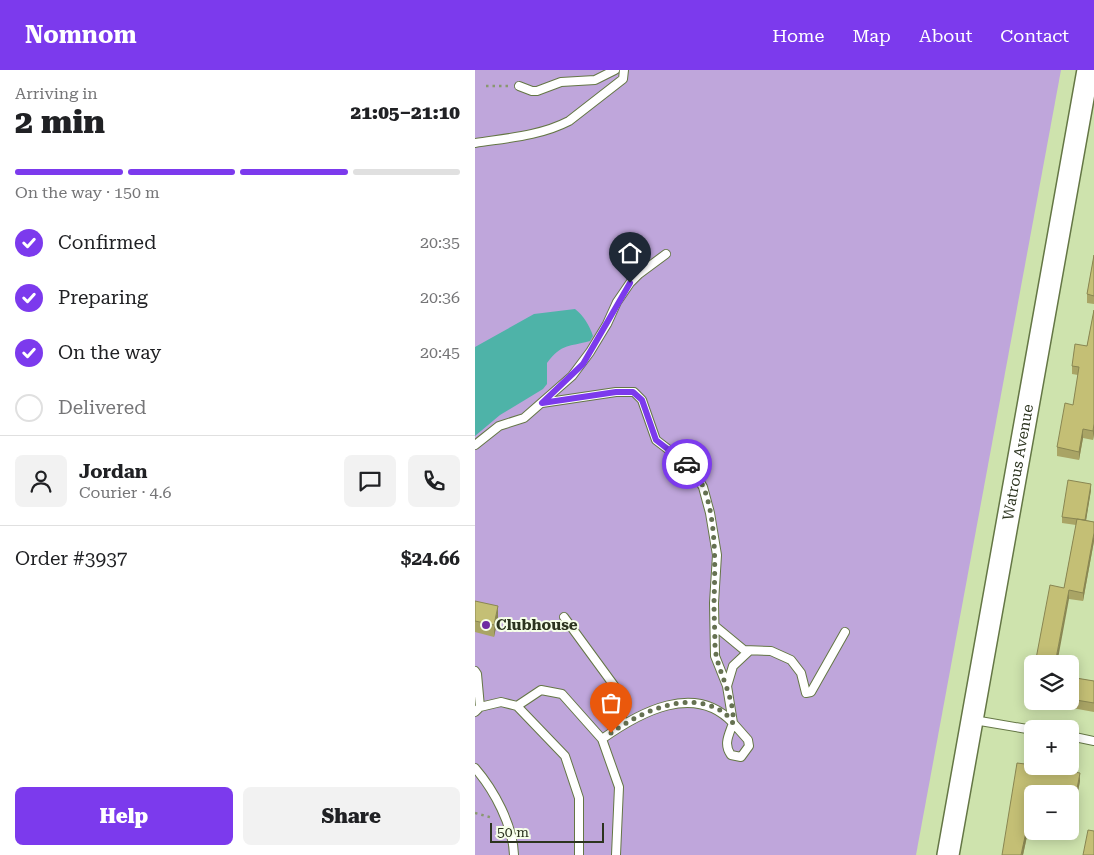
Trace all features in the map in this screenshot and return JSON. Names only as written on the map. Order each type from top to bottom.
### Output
[{"type":"street","name":"Watrous Avenue","points":[[948,855],[1088,70]]},
{"type":"lane","points":[[519,86],[532,92],[561,82],[595,80],[615,70]]},
{"type":"lane","points":[[475,142],[537,133],[569,121],[623,78],[625,75],[624,70]]},
{"type":"lane","points":[[475,445],[499,426],[524,418],[583,364],[630,283],[666,254]]},
{"type":"lane","points":[[542,403],[626,391],[639,396],[656,440],[690,466],[703,486],[710,513],[717,555],[715,656],[727,686],[733,723],[724,712],[714,707],[682,703],[653,710],[620,726],[602,739]]},
{"type":"lane","points":[[563,617],[621,695],[624,706],[620,726]]},
{"type":"lane","points":[[715,626],[735,644],[749,651],[764,650],[785,656],[797,666],[806,693],[811,692],[845,632]]},
{"type":"lane","points":[[727,686],[733,666],[749,651]]},
{"type":"lane","points":[[475,671],[477,674],[478,710],[501,702],[517,706],[565,756],[579,798],[581,847],[579,855]]},
{"type":"lane","points":[[517,706],[541,690],[562,694],[602,739],[619,787],[616,855]]},
{"type":"lane","points":[[972,720],[1024,729]]},
{"type":"lane","points":[[1079,738],[1094,740]]},
{"type":"lane","points":[[475,768],[486,780],[505,821],[513,844],[513,855]]},
{"type":"path","points":[[486,86],[519,86]]},
{"type":"path","points":[[475,814],[505,821]]},
{"type":"shaded area","points":[[475,70],[1061,70],[916,855],[475,855]]},
{"type":"water","points":[[575,309],[590,328],[593,336],[590,341],[566,347],[557,352],[547,363],[547,384],[543,389],[500,415],[475,436],[475,347],[534,314]]},
{"type":"building","points":[[1094,255],[1094,296],[1087,294]]},
{"type":"building","points":[[1094,310],[1094,424],[1093,431],[1083,429],[1079,452],[1057,447],[1065,403],[1073,405],[1079,367],[1072,366],[1075,344],[1087,346]]},
{"type":"building","points":[[1068,480],[1091,484],[1085,520],[1062,517]]},
{"type":"building","points":[[1077,519],[1094,522],[1094,533],[1083,593],[1069,590],[1057,655],[1037,655],[1050,585],[1064,588]]},
{"type":"building","points":[[475,601],[498,606],[494,625],[475,621]]},
{"type":"building","points":[[1079,678],[1094,681],[1094,703],[1079,700]]},
{"type":"building","points":[[1017,763],[1024,764],[1024,775],[1079,775],[1080,773],[1078,785],[1024,785],[1024,840],[1021,855],[1002,855]]},
{"type":"building","points":[[1088,830],[1094,831],[1094,855],[1083,855]]},
{"type":"way so far","points":[[611,733],[620,726],[653,710],[682,703],[704,704],[714,707],[724,712],[733,723],[734,718],[727,686],[717,662],[715,648],[714,603],[717,555],[710,513],[703,486],[694,471],[687,464]]},
{"type":"place","name":"Clubhouse","points":[[486,625]]},
{"type":"route","points":[[630,283],[583,364],[542,403],[616,392],[633,392],[642,400],[656,440],[687,464]]}]
